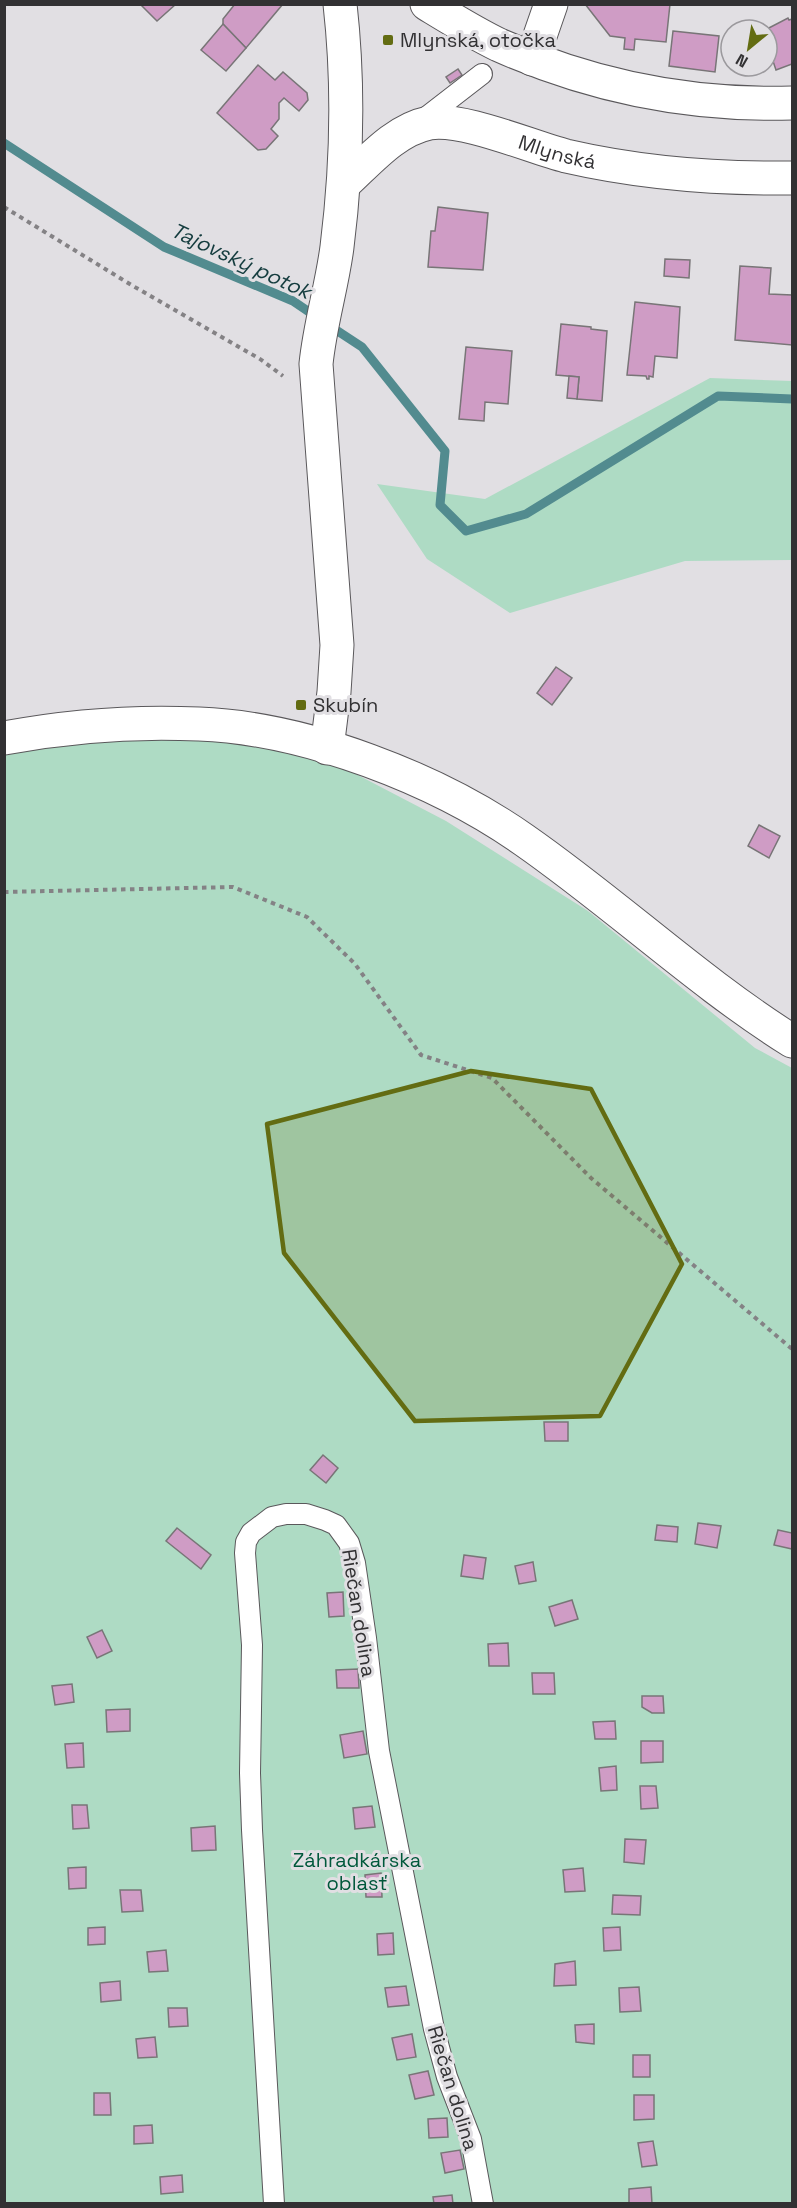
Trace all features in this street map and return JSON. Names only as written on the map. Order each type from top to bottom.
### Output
[{"type":"street","points":[[327,748],[337,645],[316,364],[345,183],[344,42],[340,4]]},
{"type":"street","points":[[427,4],[497,44],[592,79],[638,91],[722,104],[792,103]]},
{"type":"street","points":[[532,58],[551,4]]},
{"type":"street","name":"Mlynská","points":[[345,183],[392,140],[415,126],[432,123],[455,124],[565,156],[638,170],[714,176],[792,178]]},
{"type":"street","points":[[4,738],[117,723],[200,724],[268,733],[327,748],[386,767],[450,796],[522,838],[597,893],[681,961],[792,1041]]},
{"type":"lane","points":[[415,126],[482,74]]},
{"type":"lane","name":"Riečan dolina","points":[[274,2204],[252,1830],[250,1773],[252,1645],[245,1553],[246,1542],[251,1533],[272,1517],[286,1514],[306,1514],[336,1526],[348,1543],[355,1563],[379,1751],[434,2029],[447,2077],[471,2139],[483,2204]]},
{"type":"path","points":[[4,207],[133,286],[260,359],[317,401]]},
{"type":"path","points":[[4,892],[233,887],[307,917],[355,964],[421,1055],[492,1078],[591,1178],[792,1349]]},
{"type":"highlighted area","points":[[471,1071],[591,1089],[682,1264],[600,1416],[415,1421],[284,1253],[267,1124]]},
{"type":"green space","points":[[710,378],[792,381],[792,560],[685,561],[510,613],[427,559],[377,484],[485,499]]},
{"type":"green space","name":"Záhradkárska oblasť","points":[[230,726],[306,748],[446,821],[588,911],[755,1048],[792,1068],[792,2203],[5,2203],[4,750]]},
{"type":"building","points":[[140,4],[176,4],[157,21]]},
{"type":"building","points":[[235,4],[283,4],[246,48],[223,24],[223,19]]},
{"type":"building","points":[[585,4],[670,4],[666,42],[635,39],[634,50],[624,49],[625,38],[610,36]]},
{"type":"building","points":[[788,18],[792,19],[792,64],[779,69],[779,23]]},
{"type":"building","points":[[223,24],[246,48],[226,71],[201,50]]},
{"type":"building","points":[[673,31],[719,36],[715,72],[669,66]]},
{"type":"building","points":[[258,65],[275,80],[283,72],[307,93],[308,100],[299,111],[284,98],[279,103],[279,119],[271,129],[278,136],[266,149],[258,150],[217,113]]},
{"type":"building","points":[[458,69],[462,75],[450,83],[446,77]]},
{"type":"building","points":[[438,207],[488,213],[483,270],[428,267],[431,231],[435,231]]},
{"type":"building","points":[[665,259],[690,260],[689,278],[664,276]]},
{"type":"building","points":[[740,266],[771,268],[769,294],[792,295],[792,345],[735,340]]},
{"type":"building","points":[[635,302],[680,307],[677,358],[655,356],[653,377],[649,376],[649,379],[646,376],[627,375]]},
{"type":"building","points":[[561,324],[607,331],[602,401],[577,399],[579,377],[556,375]]},
{"type":"building","points":[[466,347],[512,351],[508,404],[485,402],[484,421],[459,419]]},
{"type":"building","points":[[569,376],[579,377],[577,399],[567,398]]},
{"type":"building","points":[[556,667],[572,678],[552,705],[537,693]]},
{"type":"building","points":[[759,825],[780,836],[769,858],[748,846]]},
{"type":"building","points":[[544,1422],[568,1422],[568,1441],[545,1441]]},
{"type":"building","points":[[323,1455],[338,1468],[326,1483],[310,1470]]},
{"type":"building","points":[[698,1523],[721,1526],[717,1548],[695,1544]]},
{"type":"building","points":[[657,1525],[678,1527],[677,1542],[655,1540]]},
{"type":"building","points":[[177,1528],[211,1555],[201,1569],[166,1541]]},
{"type":"building","points":[[778,1530],[792,1533],[792,1549],[774,1545]]},
{"type":"building","points":[[464,1555],[486,1558],[483,1579],[461,1576]]},
{"type":"building","points":[[533,1562],[536,1581],[519,1584],[515,1566]]},
{"type":"building","points":[[343,1592],[344,1616],[329,1617],[327,1593]]},
{"type":"building","points":[[572,1600],[578,1619],[555,1626],[549,1607]]},
{"type":"building","points":[[102,1630],[112,1651],[97,1658],[87,1637]]},
{"type":"building","points":[[508,1643],[509,1666],[489,1666],[488,1644]]},
{"type":"building","points":[[358,1669],[359,1688],[337,1688],[336,1670]]},
{"type":"building","points":[[532,1673],[554,1673],[555,1694],[533,1694]]},
{"type":"building","points":[[72,1684],[74,1702],[55,1705],[52,1686]]},
{"type":"building","points":[[642,1696],[663,1696],[664,1713],[652,1713],[642,1707]]},
{"type":"building","points":[[130,1709],[130,1731],[107,1732],[106,1710]]},
{"type":"building","points":[[615,1721],[616,1739],[595,1739],[593,1722]]},
{"type":"building","points":[[363,1731],[367,1754],[344,1758],[340,1735]]},
{"type":"building","points":[[641,1741],[663,1741],[663,1762],[641,1763]]},
{"type":"building","points":[[83,1743],[84,1767],[67,1768],[65,1744]]},
{"type":"building","points":[[616,1766],[617,1790],[601,1791],[599,1768]]},
{"type":"building","points":[[640,1786],[656,1786],[658,1808],[641,1809]]},
{"type":"building","points":[[72,1805],[87,1805],[89,1828],[73,1829]]},
{"type":"building","points":[[372,1806],[375,1827],[355,1829],[353,1808]]},
{"type":"building","points":[[215,1826],[216,1850],[192,1851],[191,1828]]},
{"type":"building","points":[[625,1839],[646,1840],[644,1864],[624,1862]]},
{"type":"building","points":[[86,1867],[86,1888],[69,1889],[68,1868]]},
{"type":"building","points":[[583,1868],[585,1891],[565,1892],[563,1870]]},
{"type":"building","points":[[381,1873],[382,1897],[366,1897],[365,1875]]},
{"type":"building","points":[[120,1890],[141,1890],[143,1911],[122,1912]]},
{"type":"building","points":[[613,1895],[641,1896],[640,1915],[612,1914]]},
{"type":"building","points":[[105,1927],[105,1944],[88,1945],[88,1928]]},
{"type":"building","points":[[620,1927],[621,1950],[604,1951],[603,1928]]},
{"type":"building","points":[[393,1933],[394,1954],[378,1955],[377,1934]]},
{"type":"building","points":[[166,1950],[168,1971],[149,1972],[147,1952]]},
{"type":"building","points":[[575,1961],[576,1985],[554,1986],[555,1964]]},
{"type":"building","points":[[120,1981],[121,2000],[101,2002],[100,1983]]},
{"type":"building","points":[[406,1986],[409,2005],[388,2007],[385,1988]]},
{"type":"building","points":[[639,1987],[641,2011],[620,2012],[619,1988]]},
{"type":"building","points":[[168,2008],[187,2008],[188,2026],[169,2027]]},
{"type":"building","points":[[594,2024],[594,2044],[576,2042],[575,2025]]},
{"type":"building","points":[[412,2034],[416,2057],[397,2060],[392,2038]]},
{"type":"building","points":[[155,2037],[157,2057],[138,2058],[136,2039]]},
{"type":"building","points":[[633,2055],[650,2055],[650,2077],[633,2077]]},
{"type":"building","points":[[428,2071],[434,2095],[415,2099],[409,2075]]},
{"type":"building","points":[[94,2093],[110,2093],[111,2115],[94,2115]]},
{"type":"building","points":[[634,2095],[654,2095],[654,2119],[634,2120]]},
{"type":"building","points":[[447,2118],[448,2137],[429,2138],[428,2119]]},
{"type":"building","points":[[152,2125],[153,2143],[134,2144],[134,2126]]},
{"type":"building","points":[[653,2141],[657,2165],[642,2167],[638,2143]]},
{"type":"building","points":[[460,2150],[464,2169],[445,2173],[441,2153]]},
{"type":"building","points":[[182,2175],[183,2192],[161,2194],[160,2177]]},
{"type":"building","points":[[651,2187],[652,2204],[629,2204],[629,2189]]},
{"type":"building","points":[[452,2195],[453,2204],[434,2204],[433,2197]]},
{"type":"waterway","name":"Tajovský potok","points":[[4,143],[164,247],[293,301],[318,318]]},
{"type":"waterway","name":"Tajovský potok","points":[[330,326],[362,347],[445,451],[440,505],[466,531],[526,514],[718,396],[792,399]]},
{"type":"place","name":"Mlynská, otočka","points":[[388,40]]},
{"type":"place","name":"Skubín","points":[[301,705]]}]
